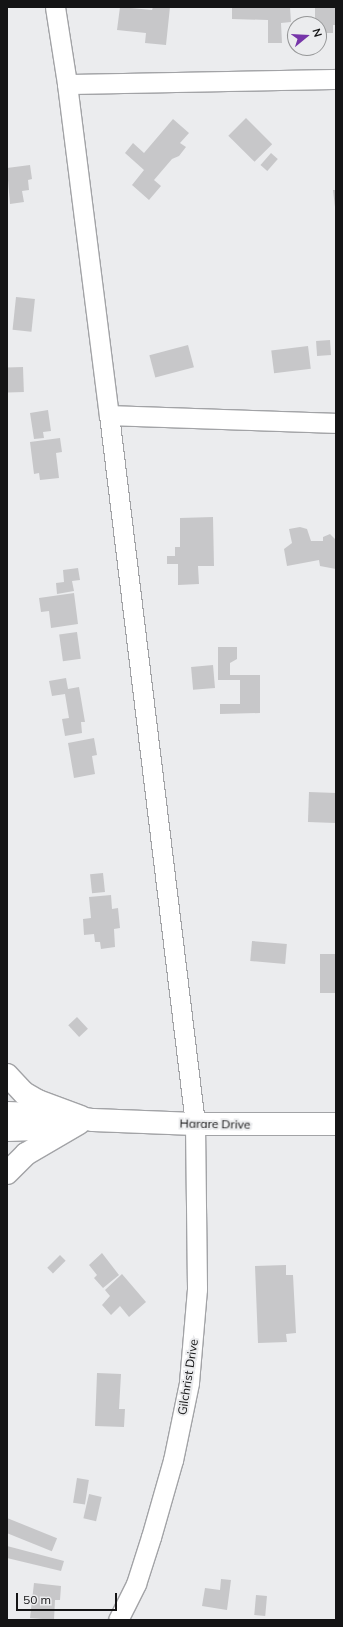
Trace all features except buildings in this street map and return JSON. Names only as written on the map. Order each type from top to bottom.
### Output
[{"type":"main road","points":[[7,1075],[24,1094],[85,1120]]},
{"type":"main road","name":"Harare Drive","points":[[7,1113],[85,1120],[195,1124],[336,1124]]},
{"type":"main road","name":"Harare Drive","points":[[7,1130],[44,1129],[85,1120]]},
{"type":"main road","points":[[7,1173],[26,1154],[85,1120]]},
{"type":"street","name":"Gilchrist Drive","points":[[56,7],[109,415],[195,1124],[197,1289],[189,1383],[173,1460],[152,1537],[136,1584],[118,1620]]},
{"type":"street","points":[[67,84],[336,78]]},
{"type":"street","points":[[109,415],[336,423]]}]
